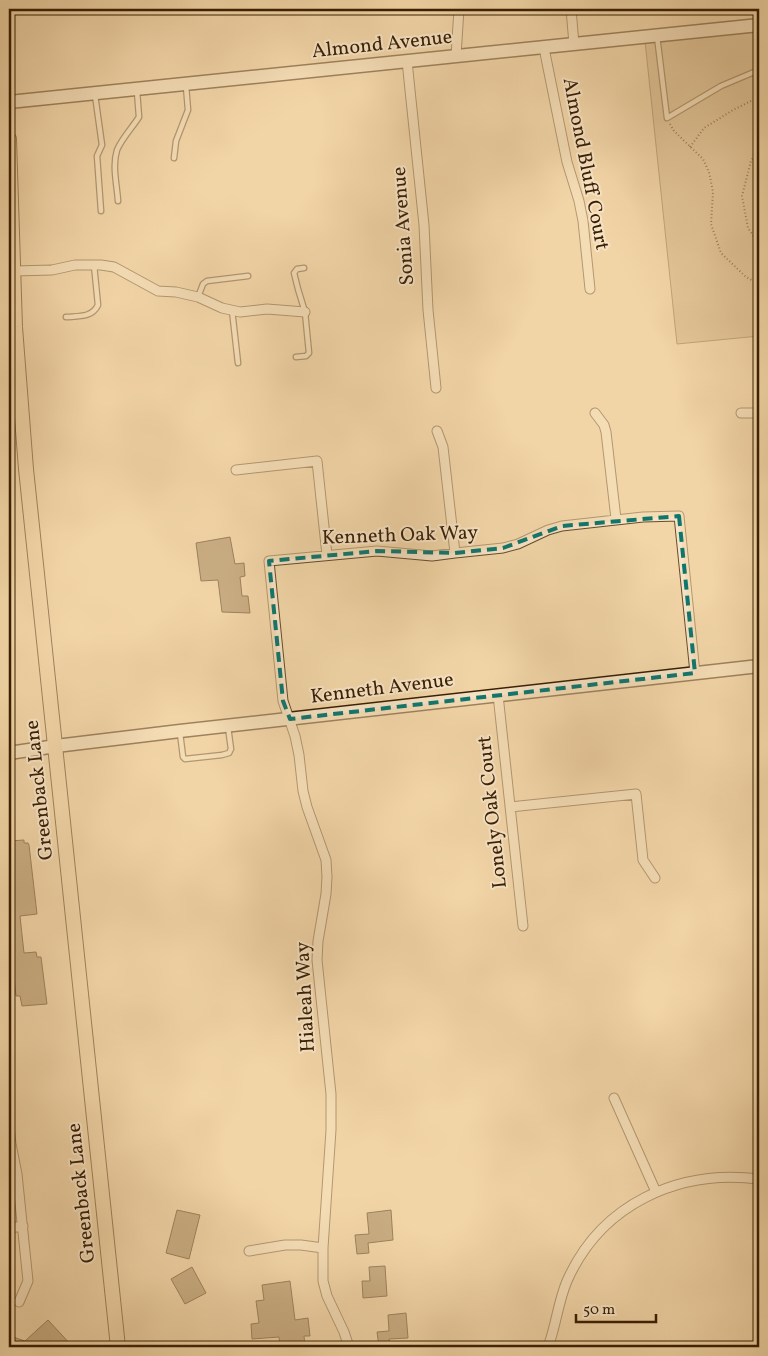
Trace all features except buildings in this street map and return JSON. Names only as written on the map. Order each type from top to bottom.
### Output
[{"type":"main road","name":"Greenback Lane","points":[[9,139],[11,254],[14,271],[15,327],[26,469],[118,1347]]},
{"type":"street","points":[[456,56],[459,9]]},
{"type":"street","points":[[571,9],[574,44]]},
{"type":"street","name":"Almond Avenue","points":[[9,102],[759,25]]},
{"type":"street","name":"Almond Bluff Court","points":[[544,48],[567,162],[583,220],[590,289]]},
{"type":"street","name":"Sonia Avenue","points":[[407,61],[424,225],[428,310],[436,388]]},
{"type":"street","points":[[14,271],[52,270],[75,265],[114,267],[158,291],[176,292],[198,297],[222,308],[240,312],[267,309],[306,312]]},
{"type":"street","points":[[741,412],[759,413]]},
{"type":"street","points":[[595,413],[604,425],[606,432],[616,520]]},
{"type":"street","points":[[437,431],[443,447],[455,553]]},
{"type":"street","points":[[236,470],[316,461],[327,555]]},
{"type":"street","name":"Kenneth Oak Way","points":[[290,719],[283,701],[269,561],[377,551],[432,556],[503,548],[562,526],[643,517],[679,516],[696,673]]},
{"type":"street","name":"Kenneth Avenue","points":[[9,753],[180,731],[759,666]]},
{"type":"street","name":"Lonely Oak Court","points":[[498,695],[523,926]]},
{"type":"street","name":"Hialeah Way","points":[[290,719],[299,755],[303,791],[324,852],[328,877],[318,941],[317,960],[331,1094],[331,1139],[323,1248],[324,1281],[327,1296],[344,1332],[348,1347]]},
{"type":"street","points":[[510,808],[636,794],[644,860],[655,878]]},
{"type":"street","points":[[614,1098],[656,1192]]},
{"type":"street","points":[[9,1127],[17,1174],[28,1281],[19,1302]]},
{"type":"street","points":[[548,1347],[567,1281],[586,1249],[597,1235],[618,1216],[640,1200],[685,1182],[725,1177],[759,1179]]},
{"type":"street","points":[[9,1228],[23,1226]]},
{"type":"street","points":[[249,1251],[285,1245],[323,1248]]},
{"type":"lane","points":[[657,36],[667,118],[721,86],[759,70]]},
{"type":"lane","points":[[174,158],[176,141],[188,110],[186,84]]},
{"type":"lane","points":[[118,201],[114,162],[122,140],[139,117],[137,90]]},
{"type":"lane","points":[[95,94],[102,145],[97,156],[101,211]]},
{"type":"lane","points":[[66,317],[87,315],[95,311],[98,305],[94,265]]},
{"type":"lane","points":[[296,357],[306,356],[309,353],[306,312],[294,273],[297,269],[304,268]]},
{"type":"lane","points":[[198,297],[203,284],[207,282],[248,276]]},
{"type":"lane","points":[[232,310],[238,363]]},
{"type":"lane","points":[[180,731],[183,757],[185,759],[229,753],[228,726]]},
{"type":"path","points":[[690,147],[704,128],[759,97]]},
{"type":"path","points":[[667,118],[674,131],[703,158],[709,172],[713,192],[712,224],[721,253],[746,277],[759,284]]},
{"type":"path","points":[[759,146],[751,161],[742,196],[748,228],[759,244]]},
{"type":"highlighted area","points":[[679,516],[695,673],[290,719],[283,701],[269,561],[377,551],[455,553],[503,548],[562,526]]},
{"type":"shaded area","points":[[759,28],[759,336],[677,344],[645,41]]}]
